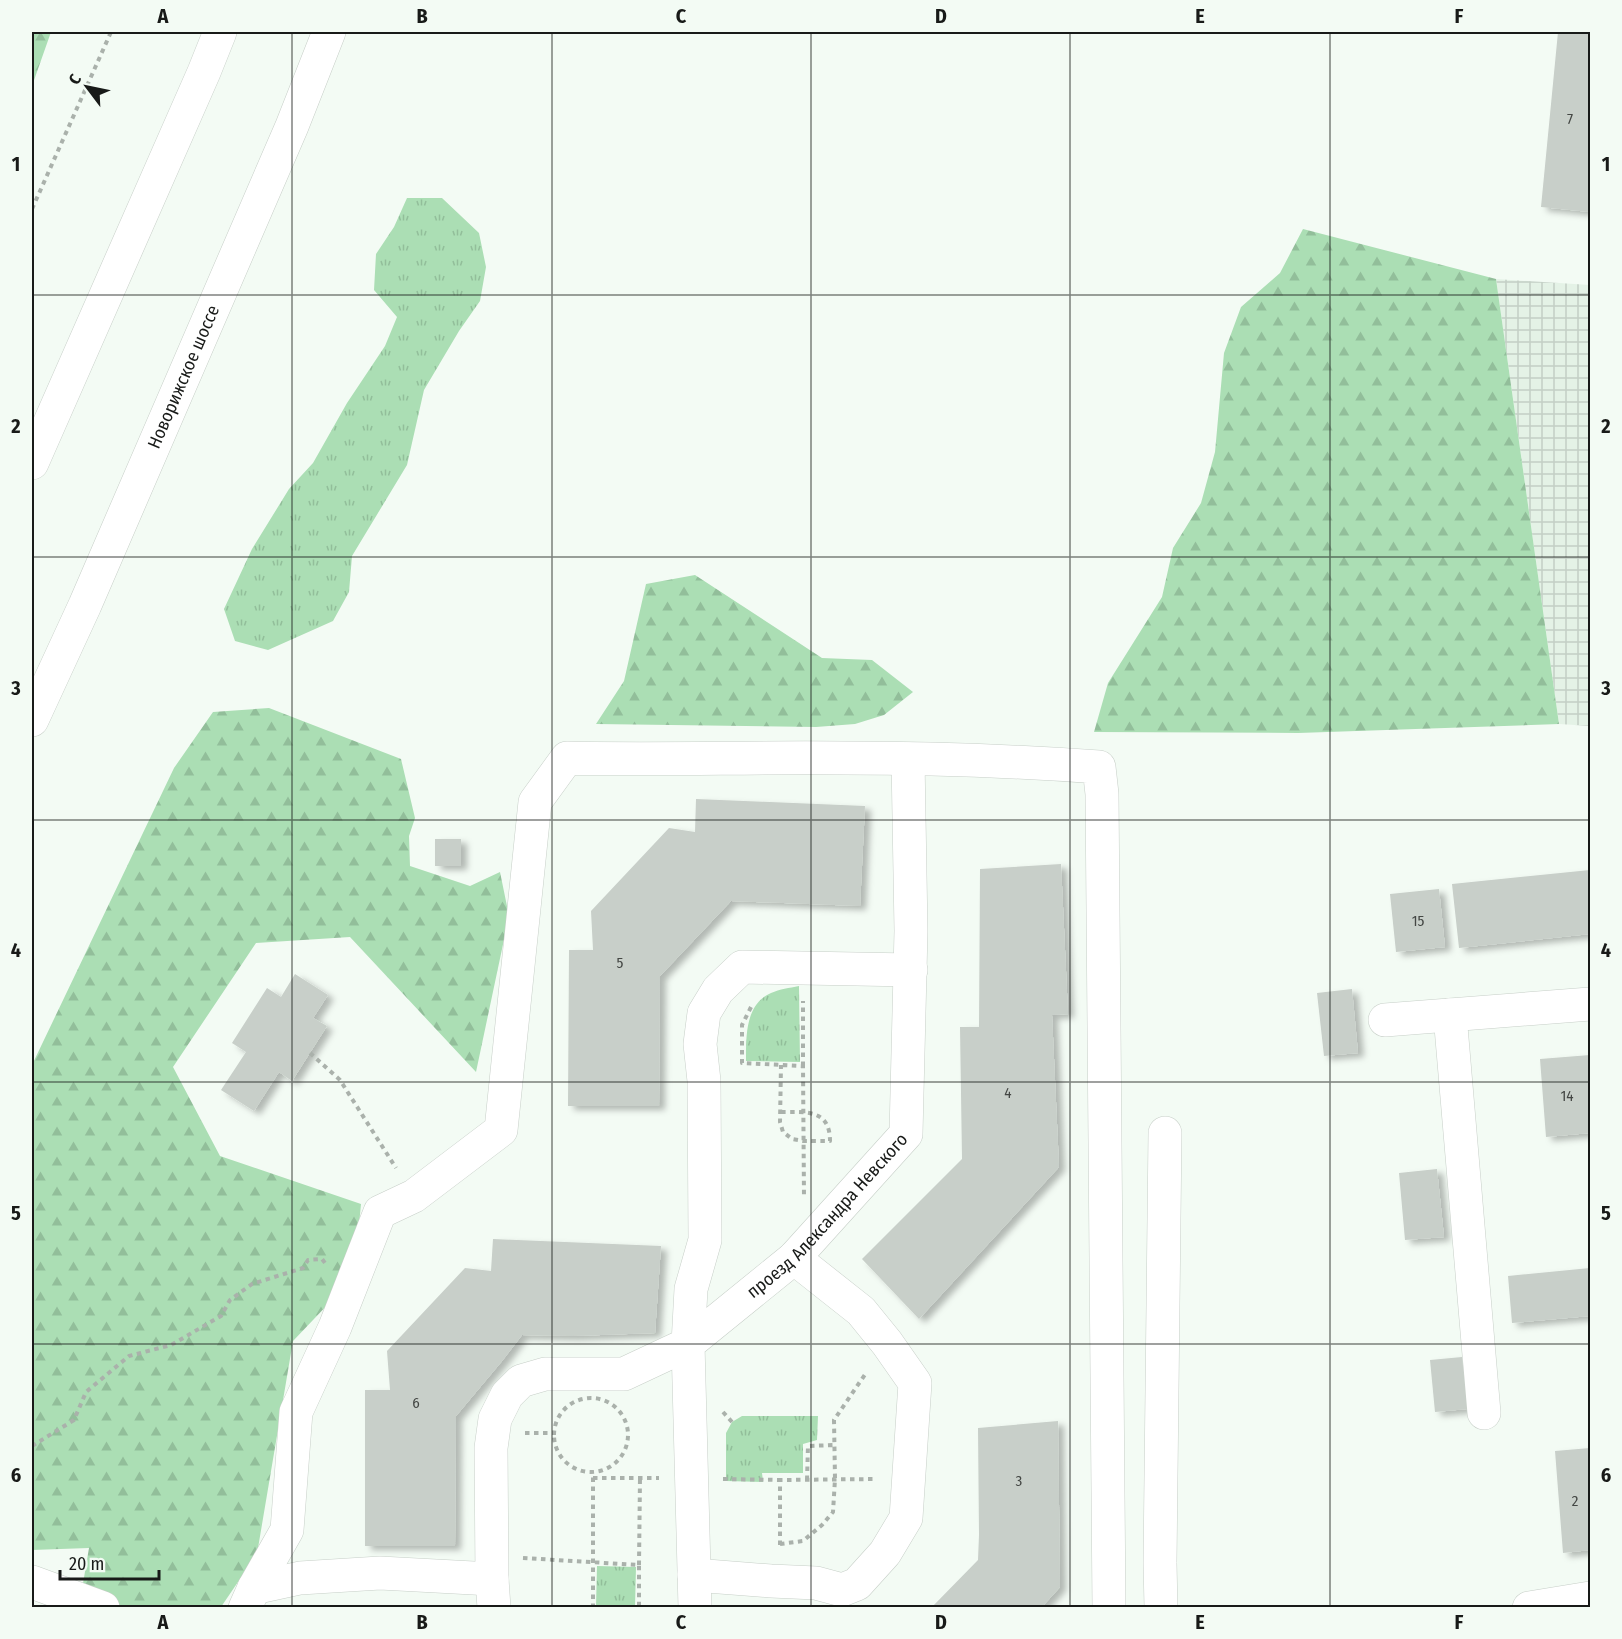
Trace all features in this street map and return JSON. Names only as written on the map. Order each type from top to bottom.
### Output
[{"type":"main road","points":[[32,463],[204,72],[218,32]]},
{"type":"main road","name":"Новорижское шоссе","points":[[32,720],[109,551],[287,137],[329,32]]},
{"type":"main road","points":[[249,1598],[287,1530],[296,1412],[335,1328],[380,1212],[414,1196],[501,1130],[535,802],[567,758],[908,759],[1016,761],[1099,767],[1102,806],[1108,1608]]},
{"type":"main road","name":"проезд Александра Невского","points":[[493,1593],[491,1448],[495,1419],[507,1395],[522,1381],[545,1374],[624,1374],[688,1344],[794,1258],[906,1134],[910,970],[908,759]]},
{"type":"main road","points":[[695,1608],[688,1344],[691,1289],[705,1240],[704,1081],[700,1044],[704,1013],[718,990],[742,967],[910,970]]},
{"type":"main road","points":[[1385,1020],[1590,1004]]},
{"type":"main road","points":[[1450,1015],[1484,1413]]},
{"type":"main road","points":[[1161,1608],[1165,1133]]},
{"type":"main road","points":[[694,1575],[816,1583],[842,1590],[857,1584],[885,1553],[906,1518],[915,1383],[861,1311],[794,1258]]},
{"type":"main road","points":[[249,1598],[300,1578],[380,1572],[493,1593]]},
{"type":"main road","points":[[32,1582],[103,1608]]},
{"type":"main road","points":[[1529,1608],[1590,1598]]},
{"type":"path","points":[[32,209],[111,32]]},
{"type":"path","points":[[803,992],[804,1205],[823,1225]]},
{"type":"path","points":[[754,999],[742,1025],[742,1063],[802,1066]]},
{"type":"path","points":[[310,1053],[340,1080],[414,1196]]},
{"type":"path","points":[[781,1065],[780,1122],[783,1132],[792,1139],[830,1141],[830,1131],[824,1120],[816,1114],[781,1112]]},
{"type":"path","points":[[32,1446],[74,1420],[86,1392],[129,1356],[171,1345],[222,1316],[230,1300],[252,1284],[303,1268],[308,1260],[322,1258],[328,1267],[356,1274]]},
{"type":"path","points":[[780,1544],[803,1541],[833,1512],[834,1420],[887,1343]]},
{"type":"path","points":[[594,1398],[608,1402],[619,1411],[626,1423],[628,1437],[625,1452],[616,1463],[593,1472],[575,1469],[563,1460],[556,1447],[554,1433],[558,1419],[566,1407],[579,1400],[594,1398]]},
{"type":"path","points":[[807,1480],[808,1446],[835,1444]]},
{"type":"path","points":[[592,1608],[593,1472]]},
{"type":"path","points":[[639,1608],[640,1478]]},
{"type":"path","points":[[779,1581],[780,1480],[909,1478]]},
{"type":"path","points":[[519,1557],[639,1565]]},
{"type":"shaded area","points":[[1496,279],[1590,285],[1590,726],[1559,724]]},
{"type":"green space","points":[[32,32],[51,32],[32,86]]},
{"type":"green space","points":[[407,198],[442,198],[479,233],[486,267],[480,301],[424,390],[407,465],[352,556],[349,592],[333,621],[268,650],[235,641],[224,609],[252,549],[289,489],[313,463],[347,403],[385,346],[397,317],[374,290],[376,254],[394,227]]},
{"type":"green space","points":[[1303,229],[1496,279],[1559,724],[1298,733],[1094,732],[1108,683],[1162,597],[1173,548],[1201,503],[1215,452],[1224,353],[1241,307],[1280,273]]},
{"type":"green space","points":[[695,575],[822,658],[872,660],[913,692],[884,715],[855,724],[816,727],[596,724],[624,681],[646,584]]},
{"type":"green space","points":[[269,708],[401,759],[415,818],[409,836],[410,866],[470,886],[500,872],[509,916],[476,1072],[350,937],[256,943],[173,1067],[220,1156],[361,1204],[354,1277],[293,1341],[257,1554],[221,1607],[79,1607],[89,1548],[32,1550],[32,1065],[174,768],[213,712]]},
{"type":"green space","points":[[799,986],[800,1062],[746,1061],[747,1032],[756,1005],[771,993]]},
{"type":"green space","points":[[742,1416],[818,1416],[817,1440],[803,1444],[803,1473],[762,1473],[763,1482],[726,1481],[726,1433],[732,1422]]},
{"type":"green space","points":[[597,1566],[636,1567],[635,1607],[596,1607]]},
{"type":"building","points":[[1558,32],[1590,32],[1590,212],[1541,207]]},
{"type":"building","points":[[696,799],[865,806],[860,906],[731,901],[660,976],[659,1106],[568,1106],[569,950],[593,950],[591,911],[669,828],[695,832]]},
{"type":"building","points":[[435,839],[461,839],[461,866],[435,866]]},
{"type":"building","points":[[1061,864],[1068,1014],[1052,1015],[1059,1167],[919,1319],[862,1259],[962,1159],[960,1027],[979,1027],[980,869]]},
{"type":"building","points":[[1590,870],[1590,934],[1459,948],[1452,884]]},
{"type":"building","points":[[1439,889],[1445,947],[1396,952],[1390,894]]},
{"type":"building","points":[[295,974],[328,995],[313,1018],[327,1026],[292,1081],[279,1072],[254,1111],[221,1090],[246,1052],[232,1043],[267,988],[281,997]]},
{"type":"building","points":[[1352,989],[1358,1053],[1324,1056],[1317,993]]},
{"type":"building","points":[[1590,1055],[1590,1133],[1546,1137],[1540,1059]]},
{"type":"building","points":[[1437,1169],[1444,1237],[1405,1240],[1399,1173]]},
{"type":"building","points":[[493,1239],[661,1246],[655,1333],[522,1335],[456,1416],[455,1546],[365,1546],[365,1390],[390,1390],[387,1351],[465,1268],[491,1271]]},
{"type":"building","points":[[1590,1268],[1590,1316],[1512,1323],[1508,1276]]},
{"type":"building","points":[[1462,1357],[1467,1409],[1435,1412],[1430,1360]]},
{"type":"building","points":[[1058,1421],[1060,1587],[1041,1608],[931,1608],[978,1560],[978,1428]]},
{"type":"building","points":[[1590,1448],[1590,1550],[1563,1553],[1555,1451]]}]
